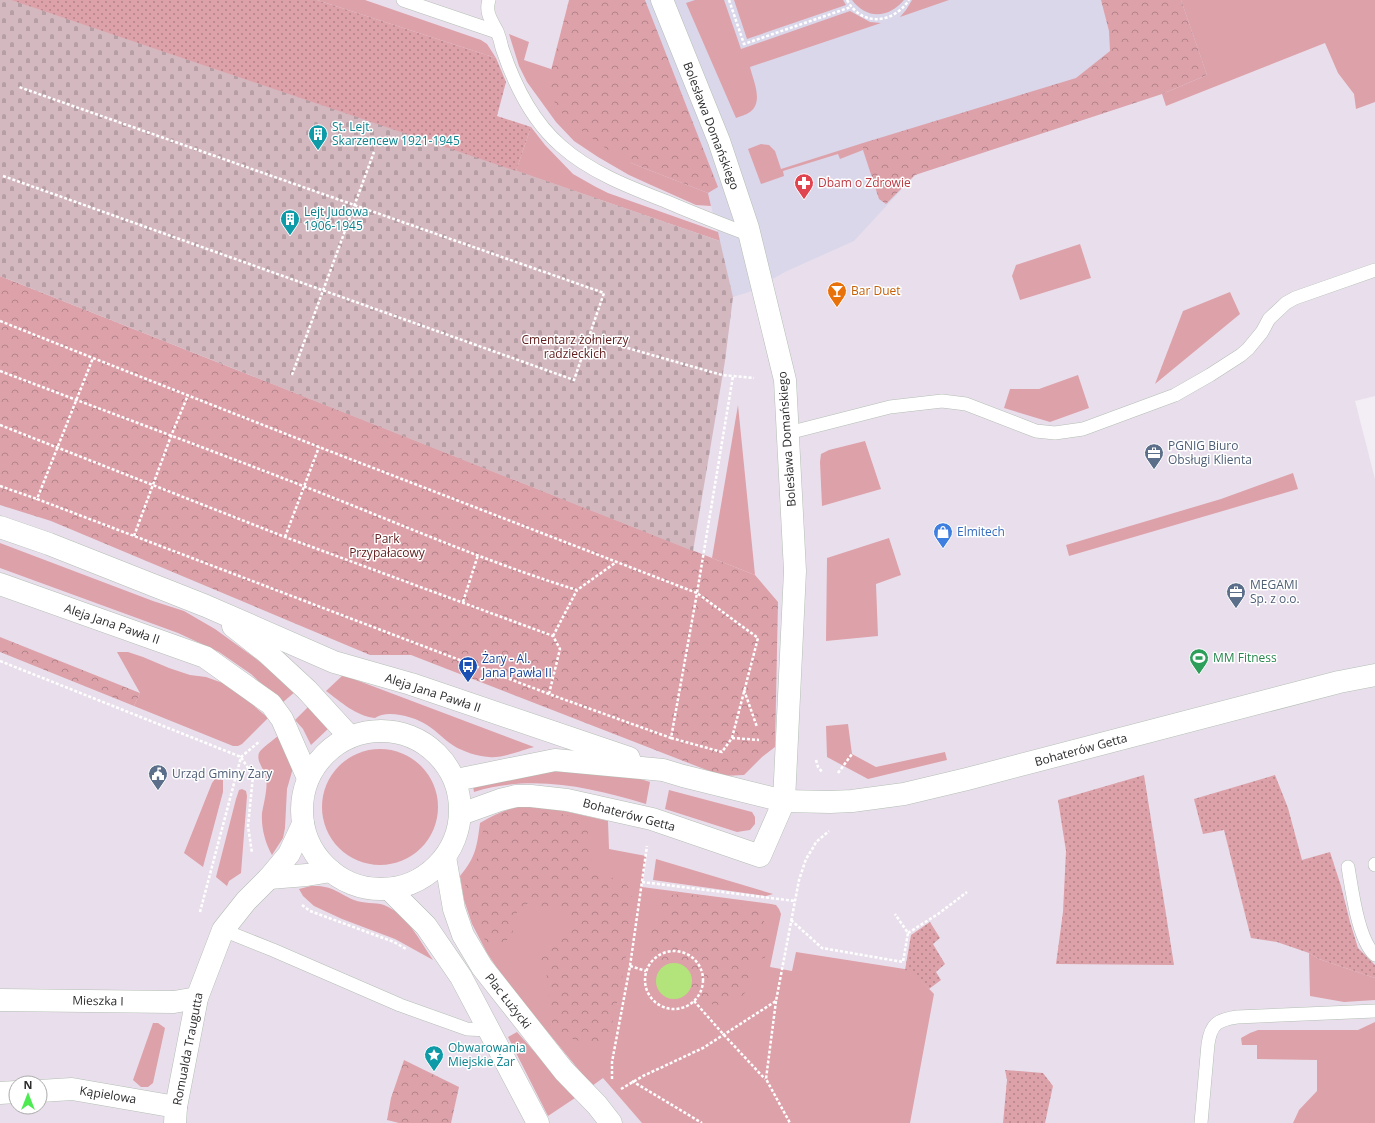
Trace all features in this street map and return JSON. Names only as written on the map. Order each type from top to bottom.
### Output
[{"type":"street","name":"Bolesława Domańskiego","points":[[662,0],[719,140],[750,235],[785,380],[795,572],[784,801]]},
{"type":"street","name":"Aleja Jana Pawła II","points":[[0,527],[49,544],[206,606],[334,662],[411,684],[663,770]]},
{"type":"street","name":"Aleja Jana Pawła II","points":[[0,584],[205,657],[271,704],[282,719],[308,778]]},
{"type":"street","name":"Aleja Jana Pawła II","points":[[206,606],[266,652],[307,690],[350,737]]},
{"type":"street","name":"Bohaterów Getta","points":[[456,780],[555,760],[663,770],[784,801],[830,802],[904,794],[1339,682],[1375,675]]},
{"type":"street","points":[[374,731],[400,733],[423,742],[442,759],[456,780],[461,800],[461,814],[454,844],[440,866],[419,881],[395,889],[370,889],[346,882],[326,868],[311,848],[303,824],[302,801],[308,778],[319,761],[333,747],[350,737],[374,731]]},
{"type":"street","name":"Bohaterów Getta","points":[[461,814],[516,796],[567,800],[652,819],[760,856],[784,801]]},
{"type":"street","name":"Romualda Traugutta","points":[[176,1115],[196,998],[223,930],[246,901],[269,878],[289,854],[303,824]]},
{"type":"street","name":"Plac Łużycki","points":[[445,858],[454,909],[463,935],[482,967],[564,1071],[611,1123]]},
{"type":"street","points":[[269,878],[307,875],[331,871]]},
{"type":"street","name":"Plac Łużycki","points":[[388,889],[426,926],[460,977],[538,1123]]},
{"type":"street","name":"Mieszka I","points":[[0,1000],[174,1002],[196,998]]},
{"type":"street","name":"Kąpielowa","points":[[48,1091],[72,1090],[176,1115]]},
{"type":"lane","points":[[403,0],[497,32]]},
{"type":"lane","points":[[489,0],[487,6],[489,19],[497,32],[512,74],[525,101],[539,122],[561,147],[594,169],[631,188],[750,235]]},
{"type":"lane","points":[[788,433],[890,407],[942,401],[966,404],[1036,431],[1055,433],[1083,429],[1176,395],[1241,355],[1253,343],[1269,318],[1286,302],[1375,270]]},
{"type":"lane","points":[[1348,867],[1362,934],[1371,951],[1375,955]]},
{"type":"lane","points":[[223,930],[400,1005],[467,1029],[489,1030]]},
{"type":"lane","points":[[1202,1123],[1208,1044],[1210,1033],[1215,1024],[1224,1019],[1237,1017],[1375,1011]]},
{"type":"path","points":[[729,0],[744,44],[851,7]]},
{"type":"path","points":[[847,0],[851,7],[860,14],[871,19],[883,19],[894,15],[903,8],[909,0]]},
{"type":"path","points":[[4,176],[574,380],[604,293],[19,86]]},
{"type":"path","points":[[292,375],[374,152]]},
{"type":"path","points":[[0,322],[319,448],[697,593],[758,638],[732,738],[722,752],[671,738],[549,694],[0,486]]},
{"type":"path","points":[[590,337],[722,375],[785,380]]},
{"type":"path","points":[[37,499],[93,358]]},
{"type":"path","points":[[0,371],[478,555],[578,590]]},
{"type":"path","points":[[671,738],[734,376]]},
{"type":"path","points":[[134,536],[171,436],[188,395]]},
{"type":"path","points":[[0,425],[285,537],[554,636],[560,649],[549,694]]},
{"type":"path","points":[[285,537],[319,448]]},
{"type":"path","points":[[463,602],[478,555]]},
{"type":"path","points":[[554,636],[578,590],[616,563]]},
{"type":"path","points":[[0,661],[241,757],[253,776],[248,826],[253,865],[269,878]]},
{"type":"path","points":[[732,738],[762,741],[744,689]]},
{"type":"path","points":[[241,757],[262,739]]},
{"type":"path","points":[[835,777],[852,754]]},
{"type":"path","points":[[815,755],[818,767],[826,777]]},
{"type":"path","points":[[766,1079],[776,1001],[799,880],[806,859],[816,842],[830,830]]},
{"type":"path","points":[[612,1086],[612,1062],[630,966],[648,844]]},
{"type":"path","points":[[642,882],[794,901]]},
{"type":"path","points":[[791,920],[822,948],[902,962],[908,933],[938,914],[967,892]]},
{"type":"path","points":[[895,914],[908,933]]},
{"type":"path","points":[[668,952],[686,954],[694,959],[700,967],[703,975],[703,985],[700,994],[694,1001],[687,1007],[678,1010],[668,1009],[651,999],[646,990],[645,980],[646,971],[651,962],[658,956],[668,952]]},
{"type":"path","points":[[630,966],[646,971]]},
{"type":"path","points":[[694,1001],[766,1079],[790,1123]]},
{"type":"path","points":[[617,1091],[632,1081],[703,1048],[776,1001]]},
{"type":"path","points":[[632,1081],[702,1123]]},
{"type":"shaded area","points":[[569,0],[1375,0],[1375,2],[1162,94],[915,175],[854,241],[787,271],[749,292],[733,297],[708,193],[631,163]]},
{"type":"shaded area","points":[[1375,396],[1375,479],[1355,401]]},
{"type":"shaded area","points":[[677,963],[687,968],[691,974],[691,988],[687,994],[681,998],[671,999],[661,994],[657,988],[656,978],[661,968],[667,964]]},
{"type":"green space","name":"Cmentarz żołnierzy radzieckich","points":[[0,0],[12,0],[720,241],[733,297],[725,361],[693,551],[0,276]]},
{"type":"green space","points":[[11,0],[317,0],[496,58],[506,82],[497,116],[531,127],[516,171]]},
{"type":"green space","points":[[317,0],[365,0],[481,40],[487,44],[496,58]]},
{"type":"green space","points":[[569,0],[645,0],[718,187],[708,193],[631,163],[608,150],[567,120],[546,90]]},
{"type":"green space","points":[[695,0],[724,0],[741,49],[850,11],[870,22],[881,23],[750,67],[755,84],[757,97],[756,103],[750,112],[736,118],[686,3]]},
{"type":"green space","points":[[734,0],[843,0],[846,5],[747,39]]},
{"type":"green space","points":[[852,0],[904,0],[898,6],[885,13],[871,14],[864,11]]},
{"type":"green space","points":[[912,0],[949,0],[900,17]]},
{"type":"green space","points":[[1101,0],[1181,0],[1207,75],[1162,94],[915,175],[886,204],[879,199],[863,150],[863,143],[1076,78],[1110,51],[1109,31]]},
{"type":"green space","points":[[1181,0],[1375,0],[1375,102],[1356,109],[1354,94],[1338,73],[1325,43],[1166,106],[1162,94],[1207,75]]},
{"type":"green space","points":[[509,34],[529,42],[524,60],[551,69],[631,163],[708,193],[711,206],[696,205],[629,175],[574,141],[556,122],[527,82],[519,66]]},
{"type":"green space","points":[[531,127],[545,145],[573,174],[608,193],[718,232],[720,241],[516,171]]},
{"type":"green space","points":[[863,143],[863,150],[840,159],[838,154],[783,171],[784,176],[761,184],[748,149],[761,144],[769,145],[775,151],[781,169]]},
{"type":"green space","points":[[1080,244],[1091,278],[1020,300],[1012,276],[1016,265]]},
{"type":"green space","name":"Park Przypałacowy","points":[[0,276],[755,575],[778,602],[775,747],[762,757],[744,775],[722,776],[411,655],[370,655],[51,521],[0,505]]},
{"type":"green space","points":[[1230,292],[1240,314],[1155,384],[1183,311]]},
{"type":"green space","points":[[1078,375],[1089,408],[1050,422],[1004,408],[1010,389],[1039,389]]},
{"type":"green space","points":[[738,405],[755,575],[712,558]]},
{"type":"green space","points":[[865,441],[881,489],[822,506],[821,454],[829,450]]},
{"type":"green space","points":[[1293,473],[1298,489],[1069,556],[1066,545],[1221,499]]},
{"type":"green space","points":[[889,538],[901,575],[876,584],[878,636],[826,641],[827,558]]},
{"type":"green space","points":[[0,543],[153,601],[184,611],[215,629],[255,658],[296,691],[282,703],[251,674],[219,652],[178,633],[0,568]]},
{"type":"green space","points":[[0,637],[140,693],[134,706],[0,652]]},
{"type":"green space","points":[[117,652],[128,652],[190,675],[206,677],[231,686],[268,718],[242,744],[233,746],[134,706],[140,693]]},
{"type":"green space","points":[[343,675],[534,747],[499,757],[480,756],[466,752],[454,746],[431,727],[416,719],[394,714],[380,715],[375,718],[368,717],[349,708],[326,691]]},
{"type":"green space","points":[[310,705],[330,727],[311,745],[303,729],[295,720]]},
{"type":"green space","points":[[848,724],[852,754],[876,767],[945,752],[947,760],[868,779],[827,757],[826,726]]},
{"type":"green space","points":[[279,735],[293,768],[287,789],[283,838],[272,855],[267,845],[263,829],[262,813],[266,795],[266,777],[259,762],[258,756],[262,749]]},
{"type":"green space","points":[[380,749],[402,754],[421,766],[433,785],[438,807],[433,829],[421,848],[402,860],[380,865],[358,860],[339,848],[327,829],[322,807],[327,785],[339,766],[358,754]]},
{"type":"green space","points":[[533,769],[631,776],[650,782],[646,804],[603,792],[539,783],[496,787],[474,792],[472,781]]},
{"type":"green space","points":[[1144,775],[1174,965],[1056,964],[1063,912],[1066,851],[1058,800]]},
{"type":"green space","points":[[1275,775],[1288,808],[1302,860],[1330,852],[1358,948],[1375,965],[1375,978],[1319,959],[1309,953],[1277,942],[1251,938],[1224,830],[1203,834],[1194,799]]},
{"type":"green space","points":[[215,779],[223,780],[223,792],[203,867],[184,853],[212,783]]},
{"type":"green space","points":[[242,789],[246,791],[247,796],[241,873],[229,881],[227,886],[216,877],[236,799],[239,790]]},
{"type":"green space","points":[[669,790],[752,812],[755,817],[755,824],[750,830],[737,832],[665,809]]},
{"type":"green space","points":[[527,806],[551,808],[608,821],[609,849],[646,856],[642,887],[776,905],[781,914],[770,967],[792,971],[796,952],[911,970],[934,994],[910,1123],[642,1123],[603,1078],[592,1086],[505,980],[487,953],[472,924],[464,900],[460,876],[473,857],[480,823],[502,812]]},
{"type":"green space","points":[[539,808],[581,819],[587,826],[591,860],[598,871],[603,875],[623,881],[629,888],[632,897],[631,927],[620,990],[612,1024],[605,1041],[601,1044],[589,1044],[573,1039],[564,1034],[552,1023],[549,1010],[548,982],[545,968],[538,954],[540,948],[547,945],[553,947],[559,945],[563,935],[568,929],[570,922],[568,914],[563,910],[543,909],[534,904],[526,904],[517,912],[512,935],[506,941],[495,947],[490,946],[486,942],[472,915],[464,880],[470,867],[479,856],[484,825],[505,812]]},
{"type":"green space","points":[[656,859],[773,894],[766,896],[653,880]]},
{"type":"green space","points":[[311,886],[329,888],[354,900],[381,904],[392,909],[406,921],[433,960],[395,939],[342,919],[314,906],[303,896],[299,889]]},
{"type":"green space","points":[[688,894],[731,902],[755,910],[760,914],[764,921],[769,941],[765,958],[750,961],[747,964],[753,977],[746,992],[734,1002],[719,1005],[703,1002],[695,990],[680,975],[653,958],[649,946],[652,924],[661,916],[662,900],[670,895]]},
{"type":"green space","points":[[930,922],[940,938],[933,944],[945,964],[936,972],[941,980],[929,989],[911,971],[905,970],[911,935]]},
{"type":"green space","points":[[1309,953],[1319,959],[1375,978],[1375,1000],[1344,1002],[1310,996]]},
{"type":"green space","points":[[1375,1022],[1375,1123],[1293,1123],[1299,1110],[1317,1091],[1317,1060],[1257,1059],[1257,1045],[1242,1045],[1241,1038],[1258,1030],[1358,1030]]},
{"type":"green space","points":[[153,1023],[158,1023],[165,1028],[153,1083],[148,1087],[141,1087],[133,1080]]},
{"type":"green space","points":[[517,1032],[575,1098],[548,1116],[508,1037]]},
{"type":"green space","points":[[404,1060],[459,1087],[451,1123],[399,1123],[387,1120],[391,1098]]},
{"type":"green space","points":[[1005,1070],[1043,1073],[1053,1086],[1045,1123],[1003,1123],[1007,1080]]},
{"type":"place","name":"St. Lejt. Skarzencew 1921-1945","points":[[318,151]]},
{"type":"place","name":"Dbam o Zdrowie","points":[[804,200]]},
{"type":"place","name":"Lejt Judowa 1906-1945","points":[[290,236]]},
{"type":"place","name":"Bar Duet","points":[[837,308]]},
{"type":"place","name":"PGNIG Biuro Obsługi Klienta","points":[[1154,470]]},
{"type":"place","name":"Elmitech","points":[[943,549]]},
{"type":"place","name":"MEGAMI Sp. z o.o.","points":[[1236,609]]},
{"type":"place","name":"MM Fitness","points":[[1199,675]]},
{"type":"place","name":"Żary - Al. Jana Pawła II","points":[[468,683]]},
{"type":"place","name":"Urząd Gminy Żary","points":[[158,791]]},
{"type":"place","name":"Obwarowania Miejskie Żar","points":[[434,1072]]}]
